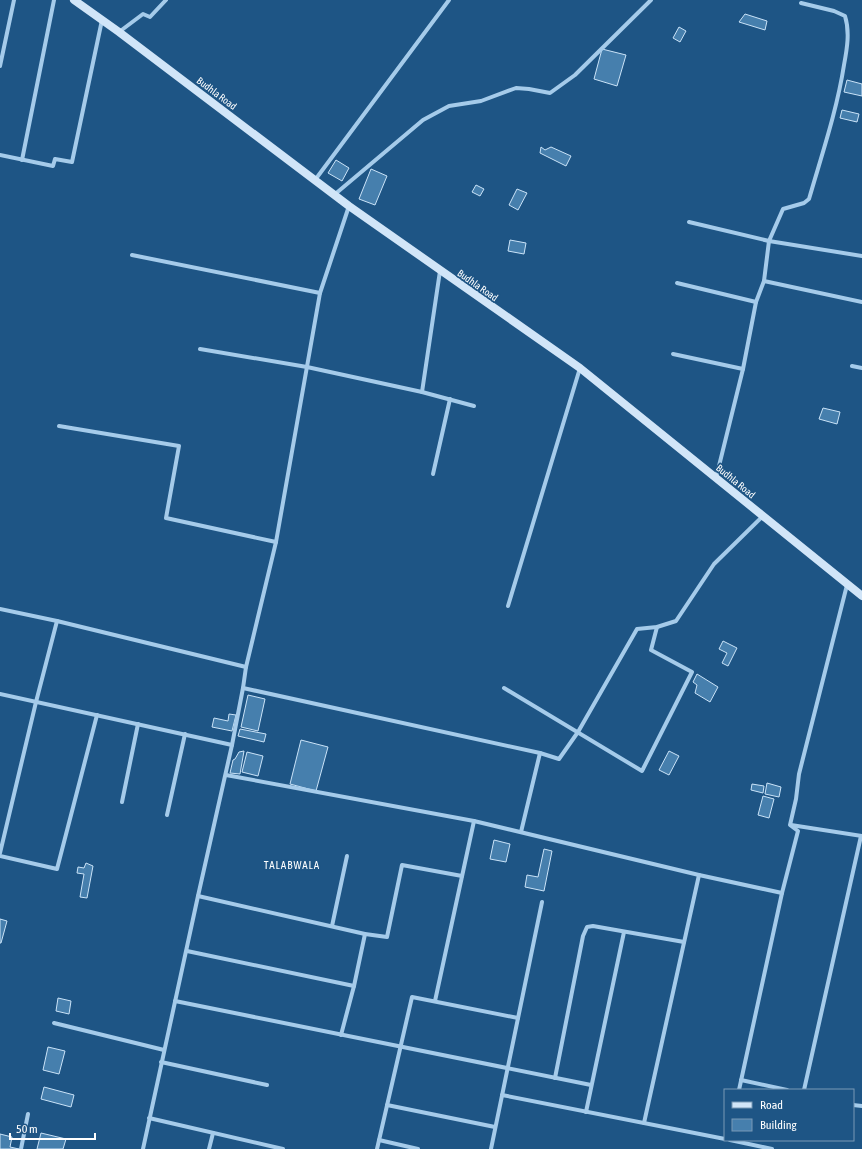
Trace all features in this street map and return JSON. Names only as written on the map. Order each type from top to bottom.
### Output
[{"type":"main road","name":"Budhla Road","points":[[74,0],[119,32],[349,206],[580,368],[862,596]]},
{"type":"street","points":[[0,66],[14,0]]},
{"type":"street","points":[[22,160],[54,0]]},
{"type":"street","points":[[119,32],[143,14],[150,17],[166,0]]},
{"type":"street","points":[[315,180],[448,0]]},
{"type":"street","points":[[334,195],[424,120],[449,106],[481,101],[516,88],[550,93],[575,75],[651,0]]},
{"type":"street","points":[[716,478],[743,369],[756,302],[764,281],[769,241],[783,209],[809,199],[840,93],[847,49],[848,27],[845,16],[834,11],[801,3]]},
{"type":"street","points":[[0,155],[53,166],[55,159],[72,162],[102,20]]},
{"type":"street","points":[[143,1149],[161,1062],[226,775],[246,667],[276,542],[320,293],[349,206]]},
{"type":"street","points":[[689,222],[769,241],[862,256]]},
{"type":"street","points":[[132,256],[320,293]]},
{"type":"street","points":[[422,392],[440,271]]},
{"type":"street","points":[[764,281],[862,302]]},
{"type":"street","points":[[677,283],[756,302]]},
{"type":"street","points":[[200,349],[307,367],[422,392],[474,406]]},
{"type":"street","points":[[673,354],[743,369]]},
{"type":"street","points":[[852,366],[862,368]]},
{"type":"street","points":[[508,606],[580,368]]},
{"type":"street","points":[[433,474],[450,399]]},
{"type":"street","points":[[59,426],[179,446],[166,518],[276,542]]},
{"type":"street","points":[[243,688],[540,753],[559,759],[578,732],[637,628],[657,627],[676,621],[714,564],[763,516]]},
{"type":"street","points":[[790,825],[796,799],[799,774],[847,585]]},
{"type":"street","points":[[0,609],[57,621],[246,667]]},
{"type":"street","points":[[57,621],[36,702],[0,855],[57,869],[97,715]]},
{"type":"street","points":[[504,688],[642,771],[692,672],[651,650],[657,627]]},
{"type":"street","points":[[0,694],[232,745]]},
{"type":"street","points":[[122,802],[138,724]]},
{"type":"street","points":[[168,815],[185,734]]},
{"type":"street","points":[[521,832],[540,753]]},
{"type":"street","points":[[226,775],[474,821],[699,875],[782,893]]},
{"type":"street","points":[[435,1001],[474,821]]},
{"type":"street","points":[[790,825],[862,836],[804,1089]]},
{"type":"street","points":[[739,1089],[782,893],[798,831],[790,825]]},
{"type":"street","points":[[332,926],[346,856]]},
{"type":"street","points":[[198,896],[365,934],[387,937],[402,864],[462,876]]},
{"type":"street","points":[[644,1123],[699,875]]},
{"type":"street","points":[[491,1149],[542,902]]},
{"type":"street","points":[[555,1078],[583,936],[587,927],[593,926],[684,942]]},
{"type":"street","points":[[586,1112],[624,932]]},
{"type":"street","points":[[341,1035],[354,986],[365,934]]},
{"type":"street","points":[[187,951],[354,986]]},
{"type":"street","points":[[377,1149],[412,997],[518,1018]]},
{"type":"street","points":[[175,1001],[592,1085]]},
{"type":"street","points":[[54,1023],[164,1050]]},
{"type":"street","points":[[161,1062],[267,1085]]},
{"type":"street","points":[[741,1080],[782,1089]]},
{"type":"street","points":[[502,1096],[724,1139]]},
{"type":"street","points":[[387,1105],[495,1127]]},
{"type":"street","points":[[21,1149],[28,1114]]},
{"type":"street","points":[[149,1118],[283,1149]]},
{"type":"street","points":[[209,1149],[213,1133]]},
{"type":"street","points":[[378,1140],[418,1149]]},
{"type":"street","points":[[733,1141],[752,1147],[772,1149]]},
{"type":"building","points":[[745,14],[767,21],[765,30],[739,22]]},
{"type":"building","points":[[679,27],[686,31],[680,42],[673,38]]},
{"type":"building","points":[[602,49],[626,55],[617,86],[594,79]]},
{"type":"building","points":[[847,80],[862,84],[862,96],[844,92]]},
{"type":"building","points":[[842,110],[859,114],[857,122],[840,118]]},
{"type":"building","points":[[541,147],[545,150],[551,147],[571,156],[566,166],[540,153]]},
{"type":"building","points":[[336,160],[349,168],[342,181],[328,173]]},
{"type":"building","points":[[371,169],[387,176],[375,205],[359,199]]},
{"type":"building","points":[[476,185],[484,189],[480,196],[472,192]]},
{"type":"building","points":[[517,189],[527,193],[518,210],[509,205]]},
{"type":"building","points":[[510,240],[526,243],[524,254],[508,251]]},
{"type":"building","points":[[823,408],[840,412],[837,424],[819,419]]},
{"type":"building","points":[[723,641],[737,648],[728,666],[722,663],[727,653],[719,649]]},
{"type":"building","points":[[697,674],[718,687],[710,702],[695,693],[697,685],[693,682]]},
{"type":"building","points":[[248,695],[265,699],[258,731],[241,727]]},
{"type":"building","points":[[229,714],[236,715],[232,731],[212,727],[214,718],[228,721]]},
{"type":"building","points":[[240,729],[266,734],[264,742],[238,736]]},
{"type":"building","points":[[301,740],[328,747],[316,791],[290,784]]},
{"type":"building","points":[[244,751],[240,774],[230,773],[233,760],[239,752]]},
{"type":"building","points":[[669,751],[679,756],[669,775],[659,770]]},
{"type":"building","points":[[247,752],[263,756],[258,776],[242,772]]},
{"type":"building","points":[[767,783],[781,787],[779,797],[765,794]]},
{"type":"building","points":[[752,784],[764,786],[763,793],[751,790]]},
{"type":"building","points":[[763,796],[774,799],[769,818],[758,815]]},
{"type":"building","points":[[494,840],[510,844],[506,862],[490,859]]},
{"type":"building","points":[[544,849],[552,851],[544,891],[525,887],[527,875],[538,877]]},
{"type":"building","points":[[86,863],[93,866],[87,898],[80,897],[84,874],[77,873],[78,867],[84,868]]},
{"type":"building","points":[[0,919],[7,921],[1,943],[0,943]]},
{"type":"building","points":[[58,998],[71,1001],[69,1014],[56,1011]]},
{"type":"building","points":[[48,1047],[65,1051],[59,1074],[43,1070]]},
{"type":"building","points":[[44,1087],[74,1095],[71,1107],[41,1099]]},
{"type":"building","points":[[41,1133],[66,1139],[63,1149],[37,1149]]},
{"type":"building","points":[[0,1134],[12,1137],[10,1147],[19,1149],[0,1149]]},
{"type":"district","name":"TALABWALA","points":[[292,865]]}]
